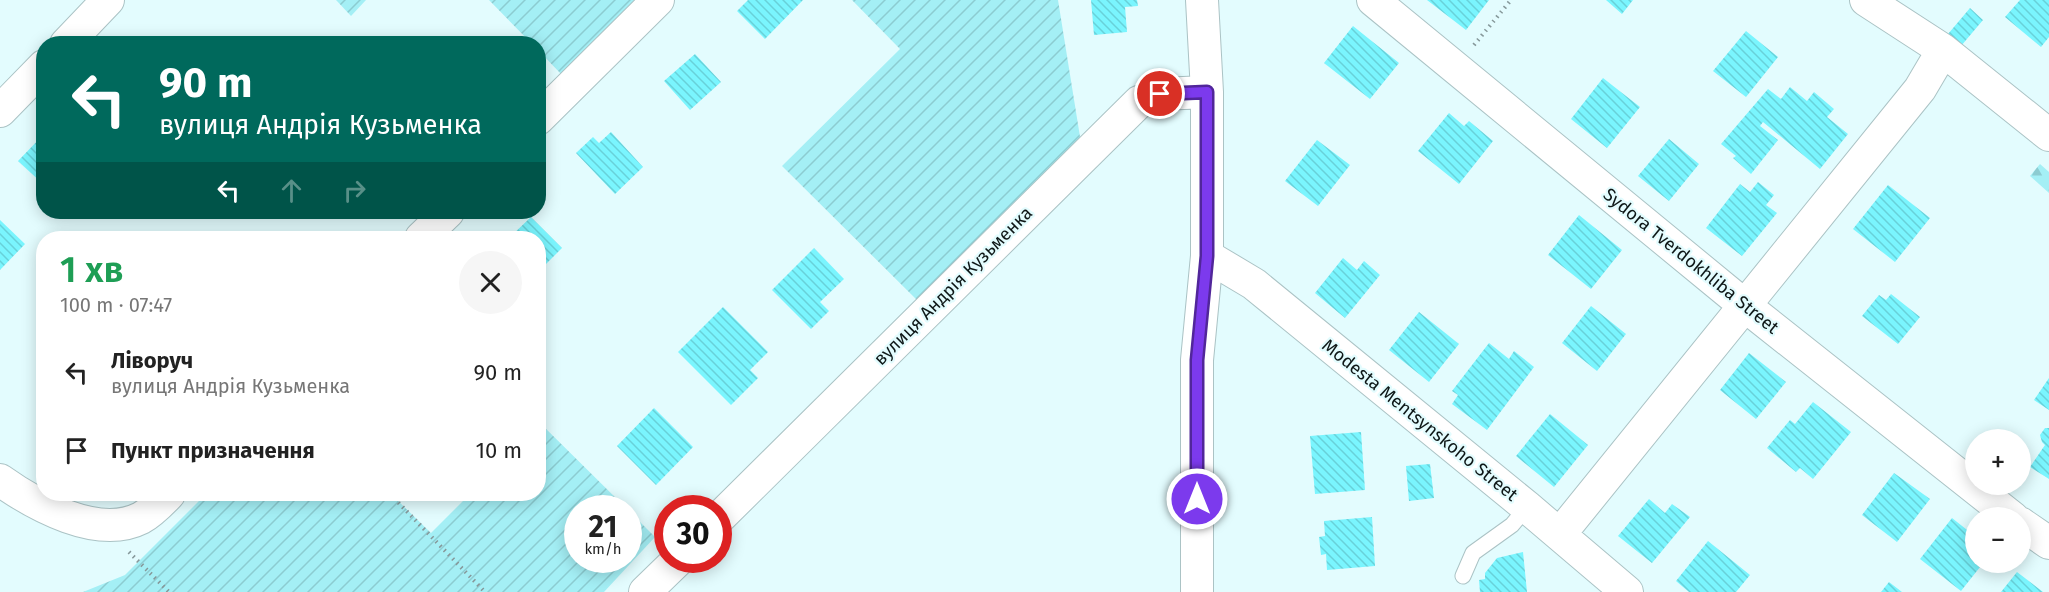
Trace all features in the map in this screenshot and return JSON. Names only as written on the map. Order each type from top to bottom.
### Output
[{"type":"street","points":[[74,36],[108,0]]},
{"type":"street","points":[[546,111],[658,0]]},
{"type":"street","points":[[1197,592],[1197,360],[1207,256],[1207,92],[1202,0]]},
{"type":"street","name":"Sydora Tverdokhliba Street","points":[[1373,0],[1744,305],[1999,507]]},
{"type":"street","points":[[1866,0],[1943,50],[2049,135]]},
{"type":"street","points":[[1560,534],[1920,89],[1943,50]]},
{"type":"street","points":[[0,111],[36,74]]},
{"type":"street","name":"вулиця Андрія Кузьменка","points":[[732,505],[1139,102],[1160,94],[1207,92]]},
{"type":"street","points":[[428,231],[441,219]]},
{"type":"street","name":"Modesta Mentsynskoho Street","points":[[1207,256],[1254,284],[1560,534],[1627,592]]},
{"type":"street","points":[[0,480],[36,500]]},
{"type":"street","points":[[37,501],[77,519],[103,526],[123,524],[142,518],[161,501]]},
{"type":"street","points":[[2031,531],[2049,543]]},
{"type":"street","points":[[645,592],[665,573]]},
{"type":"lane","points":[[1463,576],[1467,562],[1473,553],[1512,525],[1527,507]]},
{"type":"path","points":[[1455,69],[1511,0]]},
{"type":"path","points":[[397,501],[485,592]]},
{"type":"path","points":[[103,526],[169,592]]},
{"type":"green space","points":[[336,0],[366,0],[351,16]]},
{"type":"green space","points":[[489,0],[635,0],[561,74],[546,58],[546,36],[524,36]]},
{"type":"green space","points":[[852,0],[1058,0],[1081,143],[920,303],[782,166],[900,49]]},
{"type":"green space","points":[[2040,164],[2049,172],[2049,193],[2030,176]]},
{"type":"green space","points":[[546,429],[613,495],[564,495],[564,573],[622,573],[604,592],[83,592],[125,575],[199,501],[398,501],[431,533],[463,501],[546,501]]},
{"type":"green space","points":[[642,524],[654,536],[642,551]]},
{"type":"building","points":[[748,0],[803,0],[765,39],[737,11]]},
{"type":"building","points":[[1091,0],[1137,0],[1138,6],[1125,7],[1127,32],[1094,35]]},
{"type":"building","points":[[1427,0],[1489,0],[1466,30]]},
{"type":"building","points":[[1606,0],[1633,0],[1622,14]]},
{"type":"building","points":[[2020,0],[2049,0],[2049,37],[2041,47],[2005,17]]},
{"type":"building","points":[[1970,8],[1983,20],[1961,46],[1948,34]]},
{"type":"building","points":[[1353,26],[1399,63],[1370,99],[1324,63]]},
{"type":"building","points":[[1746,31],[1778,57],[1746,97],[1713,71]]},
{"type":"building","points":[[695,54],[721,82],[690,110],[664,81]]},
{"type":"building","points":[[1603,78],[1640,107],[1607,148],[1571,119]]},
{"type":"building","points":[[1790,87],[1807,101],[1814,92],[1834,109],[1827,117],[1848,134],[1820,169],[1763,122],[1760,126],[1778,140],[1751,174],[1733,158],[1736,156],[1721,144],[1768,89],[1781,99]]},
{"type":"building","points":[[1449,113],[1464,126],[1469,121],[1493,141],[1459,184],[1418,151]]},
{"type":"building","points":[[611,132],[643,167],[615,194],[576,153],[593,137],[599,143]]},
{"type":"building","points":[[1669,139],[1699,164],[1669,201],[1638,176]]},
{"type":"building","points":[[1317,140],[1350,165],[1318,206],[1285,181]]},
{"type":"building","points":[[36,142],[36,178],[18,161]]},
{"type":"building","points":[[1758,182],[1774,195],[1766,205],[1777,213],[1742,256],[1706,228],[1740,184],[1750,192]]},
{"type":"building","points":[[1888,185],[1930,218],[1895,262],[1853,229]]},
{"type":"building","points":[[1579,215],[1622,250],[1591,289],[1548,255]]},
{"type":"building","points":[[529,219],[533,219],[545,231],[516,231]]},
{"type":"building","points":[[0,220],[25,244],[0,270]]},
{"type":"building","points":[[546,232],[562,248],[546,264]]},
{"type":"building","points":[[814,248],[844,279],[820,302],[829,311],[811,329],[772,290]]},
{"type":"building","points":[[1343,258],[1357,270],[1364,261],[1380,275],[1345,318],[1315,293]]},
{"type":"building","points":[[1891,294],[1920,317],[1898,344],[1862,316],[1879,295],[1886,300]]},
{"type":"building","points":[[1591,306],[1626,334],[1597,371],[1562,343]]},
{"type":"building","points":[[723,307],[768,352],[750,370],[758,378],[731,405],[678,352]]},
{"type":"building","points":[[1419,312],[1459,344],[1429,382],[1389,350]]},
{"type":"building","points":[[1489,343],[1509,359],[1514,351],[1534,367],[1487,430],[1452,404],[1458,395],[1452,391]]},
{"type":"building","points":[[1749,353],[1786,382],[1756,419],[1720,390]]},
{"type":"building","points":[[2049,378],[2049,410],[2034,400]]},
{"type":"building","points":[[1813,402],[1851,432],[1813,479],[1800,468],[1796,472],[1767,448],[1790,420],[1795,424]]},
{"type":"building","points":[[654,408],[693,447],[656,485],[617,446]]},
{"type":"building","points":[[1550,414],[1588,445],[1554,487],[1516,456]]},
{"type":"building","points":[[2045,428],[2049,428],[2049,479],[2031,468],[2045,445],[2040,435]]},
{"type":"building","points":[[1361,432],[1365,490],[1315,494],[1310,436]]},
{"type":"building","points":[[1430,464],[1434,498],[1409,501],[1406,466]]},
{"type":"building","points":[[1894,473],[1930,499],[1897,542],[1862,515]]},
{"type":"building","points":[[1649,499],[1665,513],[1672,504],[1690,517],[1652,563],[1618,536]]},
{"type":"building","points":[[1372,517],[1375,566],[1327,570],[1326,554],[1321,555],[1319,537],[1325,536],[1324,521]]},
{"type":"building","points":[[1952,518],[1965,528],[1965,573],[1975,573],[1961,591],[1920,559]]},
{"type":"building","points":[[1708,541],[1750,575],[1736,592],[1689,592],[1676,581]]},
{"type":"building","points":[[1523,552],[1527,592],[1480,592],[1479,580],[1485,579],[1485,573],[1497,558]]},
{"type":"building","points":[[2018,573],[2043,592],[2001,592]]},
{"type":"building","points":[[1889,582],[1902,592],[1881,592]]},
{"type":"route","points":[[1160,94],[1207,92],[1207,256],[1197,360],[1197,499]]}]
